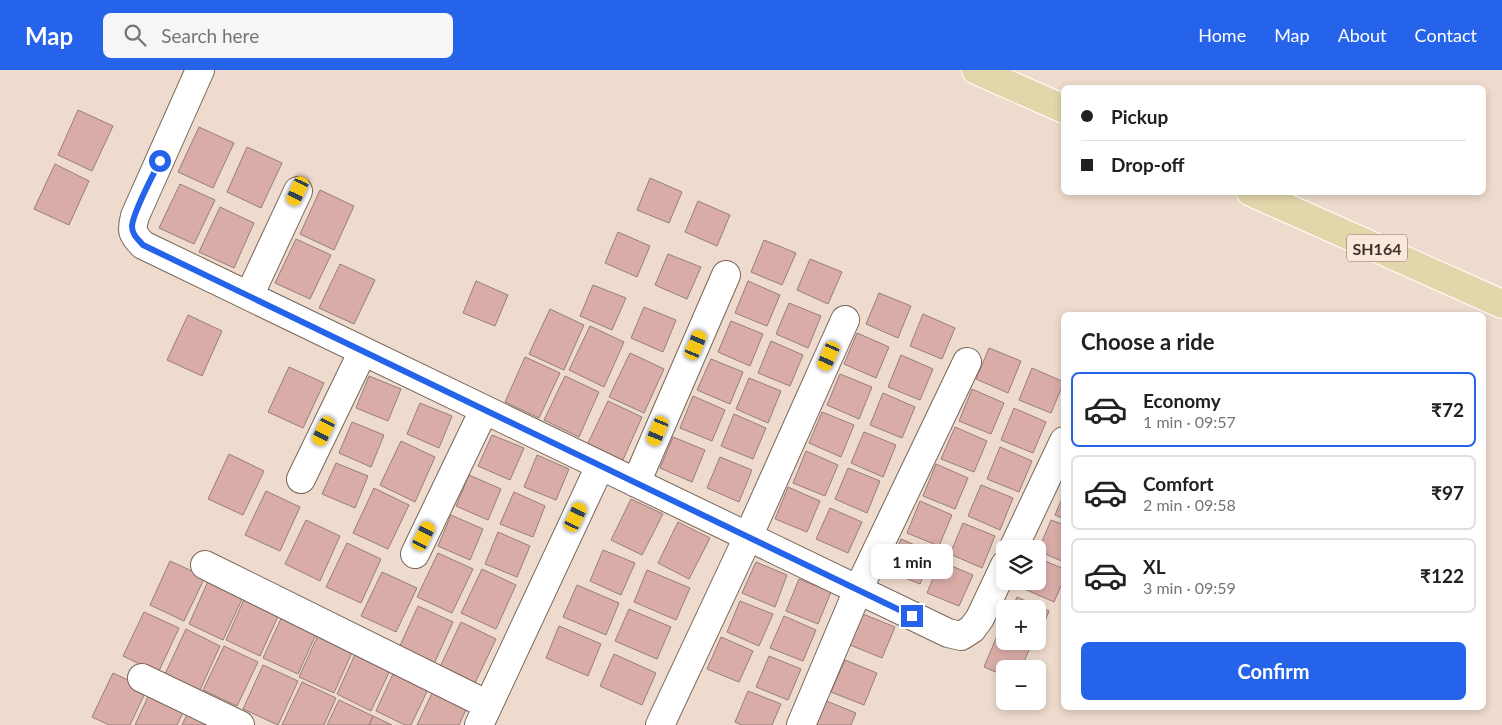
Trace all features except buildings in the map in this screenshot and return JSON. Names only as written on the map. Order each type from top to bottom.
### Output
[{"type":"main road","points":[[976,70],[1061,108]]},
{"type":"main road","name":"SH164","points":[[1258,195],[1502,304]]},
{"type":"street","points":[[200,70],[135,216],[132,226],[134,236],[143,245],[948,633],[961,636],[972,629],[980,618],[996,584]]},
{"type":"street","points":[[249,296],[298,191]]},
{"type":"street","points":[[636,483],[726,275]]},
{"type":"street","points":[[660,725],[748,537],[846,320]]},
{"type":"street","points":[[301,478],[363,351]]},
{"type":"street","points":[[801,725],[858,590],[967,362]]},
{"type":"street","points":[[415,554],[484,410]]},
{"type":"street","points":[[1017,540],[1061,447]]},
{"type":"street","points":[[205,565],[483,715],[600,466]]},
{"type":"street","points":[[142,678],[240,725]]},
{"type":"route","points":[[160,161],[132,226],[134,236],[143,245],[912,616]]}]
